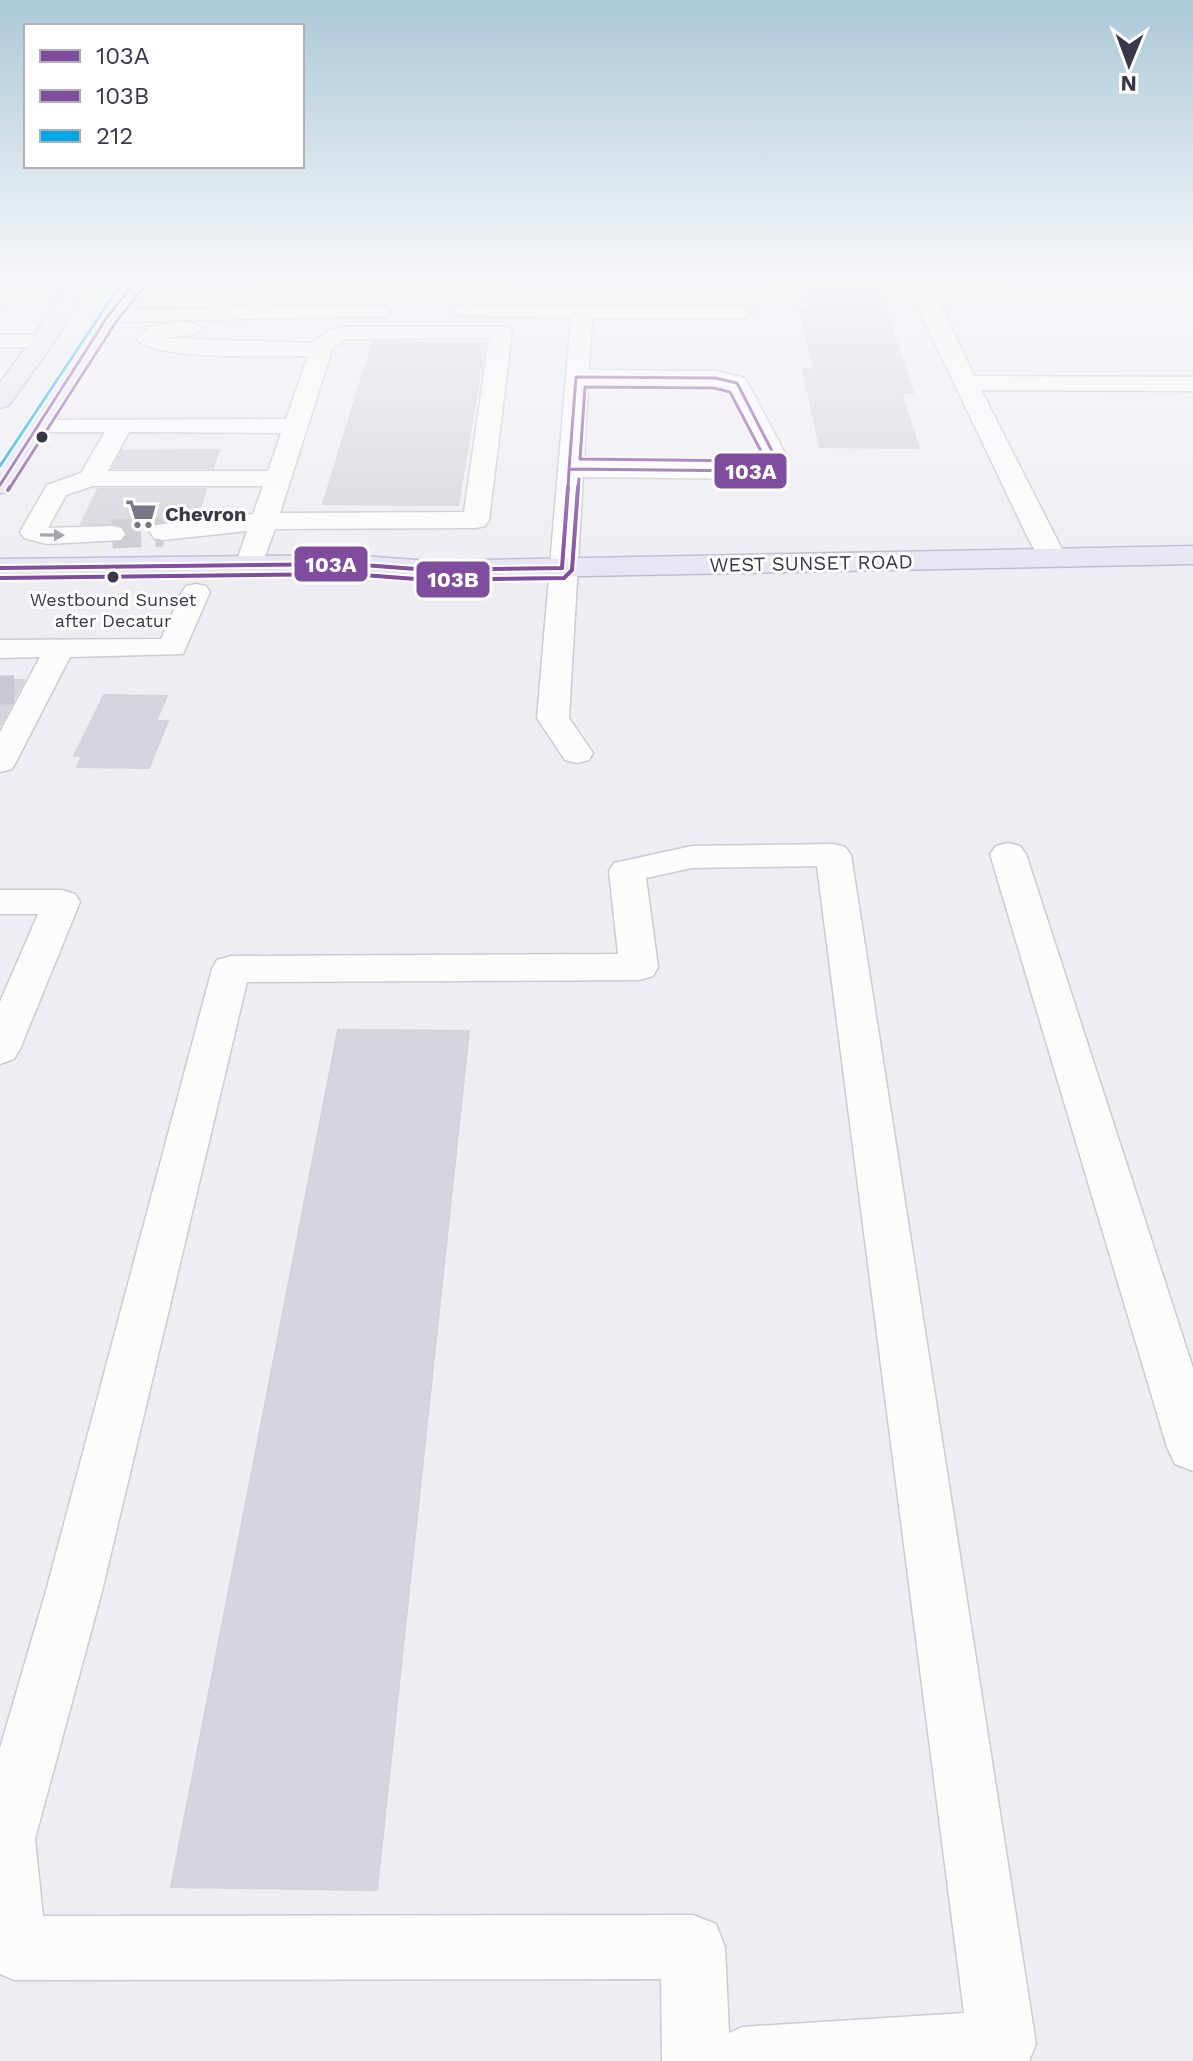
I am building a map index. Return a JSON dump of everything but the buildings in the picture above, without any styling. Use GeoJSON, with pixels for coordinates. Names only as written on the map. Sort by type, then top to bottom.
{"type":"FeatureCollection","features":[{"type":"Feature","properties":{"kind":"main road"},"geometry":{"type":"LineString","coordinates":[[0,400],[16,378]]}},
{"type":"Feature","properties":{"kind":"main road"},"geometry":{"type":"LineString","coordinates":[[0,485],[69,378]]}},
{"type":"Feature","properties":{"kind":"main road","name":"WEST SUNSET ROAD"},"geometry":{"type":"LineString","coordinates":[[0,568],[350,564],[429,570],[1193,555]]}},
{"type":"Feature","properties":{"kind":"main road","name":"WEST SUNSET ROAD"},"geometry":{"type":"LineString","coordinates":[[0,596],[344,589],[429,570]]}},
{"type":"Feature","properties":{"kind":"street"},"geometry":{"type":"LineString","coordinates":[[249,566],[275,479],[311,378]]}},
{"type":"Feature","properties":{"kind":"street"},"geometry":{"type":"LineString","coordinates":[[163,532],[263,521],[476,520],[495,378]]}},
{"type":"Feature","properties":{"kind":"street"},"geometry":{"type":"LineString","coordinates":[[576,378],[553,718],[577,753]]}},
{"type":"Feature","properties":{"kind":"street"},"geometry":{"type":"LineString","coordinates":[[587,378],[676,388],[714,378]]}},
{"type":"Feature","properties":{"kind":"street"},"geometry":{"type":"LineString","coordinates":[[569,469],[678,459],[722,482],[769,466],[774,455],[737,383],[716,378]]}},
{"type":"Feature","properties":{"kind":"street"},"geometry":{"type":"LineString","coordinates":[[963,378],[1033,525],[1052,557]]}},
{"type":"Feature","properties":{"kind":"street"},"geometry":{"type":"LineString","coordinates":[[966,383],[1193,384]]}},
{"type":"Feature","properties":{"kind":"street"},"geometry":{"type":"LineString","coordinates":[[39,425],[295,426]]}},
{"type":"Feature","properties":{"kind":"street"},"geometry":{"type":"LineString","coordinates":[[91,478],[121,425]]}},
{"type":"Feature","properties":{"kind":"street"},"geometry":{"type":"LineString","coordinates":[[112,534],[47,536],[33,532],[56,490],[91,478],[275,479]]}},
{"type":"Feature","properties":{"kind":"street"},"geometry":{"type":"LineString","coordinates":[[0,649],[172,648],[196,592]]}},
{"type":"Feature","properties":{"kind":"street"},"geometry":{"type":"LineString","coordinates":[[12,726],[60,648]]}},
{"type":"Feature","properties":{"kind":"street"},"geometry":{"type":"LineString","coordinates":[[1008,854],[1193,1447]]}},
{"type":"Feature","properties":{"kind":"street"},"geometry":{"type":"LineString","coordinates":[[696,2061],[693,1947],[14,1948],[4,1839],[74,1591],[231,969],[639,967],[627,871],[692,857],[833,855],[1002,2044],[742,2061]]}},
{"type":"Feature","properties":{"kind":"street"},"geometry":{"type":"LineString","coordinates":[[0,902],[62,902],[0,1049]]}},
{"type":"Feature","properties":{"kind":"tunnel"},"geometry":{"type":"LineString","coordinates":[[112,534],[163,532]]}},
{"type":"Feature","properties":{"kind":"tunnel"},"geometry":{"type":"LineString","coordinates":[[0,690],[14,690]]}},
{"type":"Feature","properties":{"kind":"transit line","name":"212"},"geometry":{"type":"LineString","coordinates":[[0,466],[57,378]]}},
{"type":"Feature","properties":{"kind":"transit line","name":"103A"},"geometry":{"type":"LineString","coordinates":[[0,485],[68,378]]}},
{"type":"Feature","properties":{"kind":"transit line","name":"103B"},"geometry":{"type":"LineString","coordinates":[[8,490],[80,378]]}},
{"type":"Feature","properties":{"kind":"transit line","name":"103A"},"geometry":{"type":"LineString","coordinates":[[576,378],[569,469],[754,471],[769,466],[774,455],[737,383],[716,378]]}},
{"type":"Feature","properties":{"kind":"transit line","name":"103B"},"geometry":{"type":"LineString","coordinates":[[585,387],[714,388],[730,392],[763,455],[752,461],[580,459],[585,387]]}},
{"type":"Feature","properties":{"kind":"transit line","name":"103A"},"geometry":{"type":"LineString","coordinates":[[0,568],[350,564],[429,570],[562,568],[569,469]]}},
{"type":"Feature","properties":{"kind":"transit line","name":"103B"},"geometry":{"type":"LineString","coordinates":[[0,578],[350,574],[429,580],[564,578],[572,570],[579,479]]}},
{"type":"Feature","properties":{"kind":"place","name":"Chevron"},"geometry":{"type":"Point","coordinates":[141,514]}},
{"type":"Feature","properties":{"kind":"place","name":"Westbound Sunset after Decatur"},"geometry":{"type":"Point","coordinates":[113,577]}}]}
